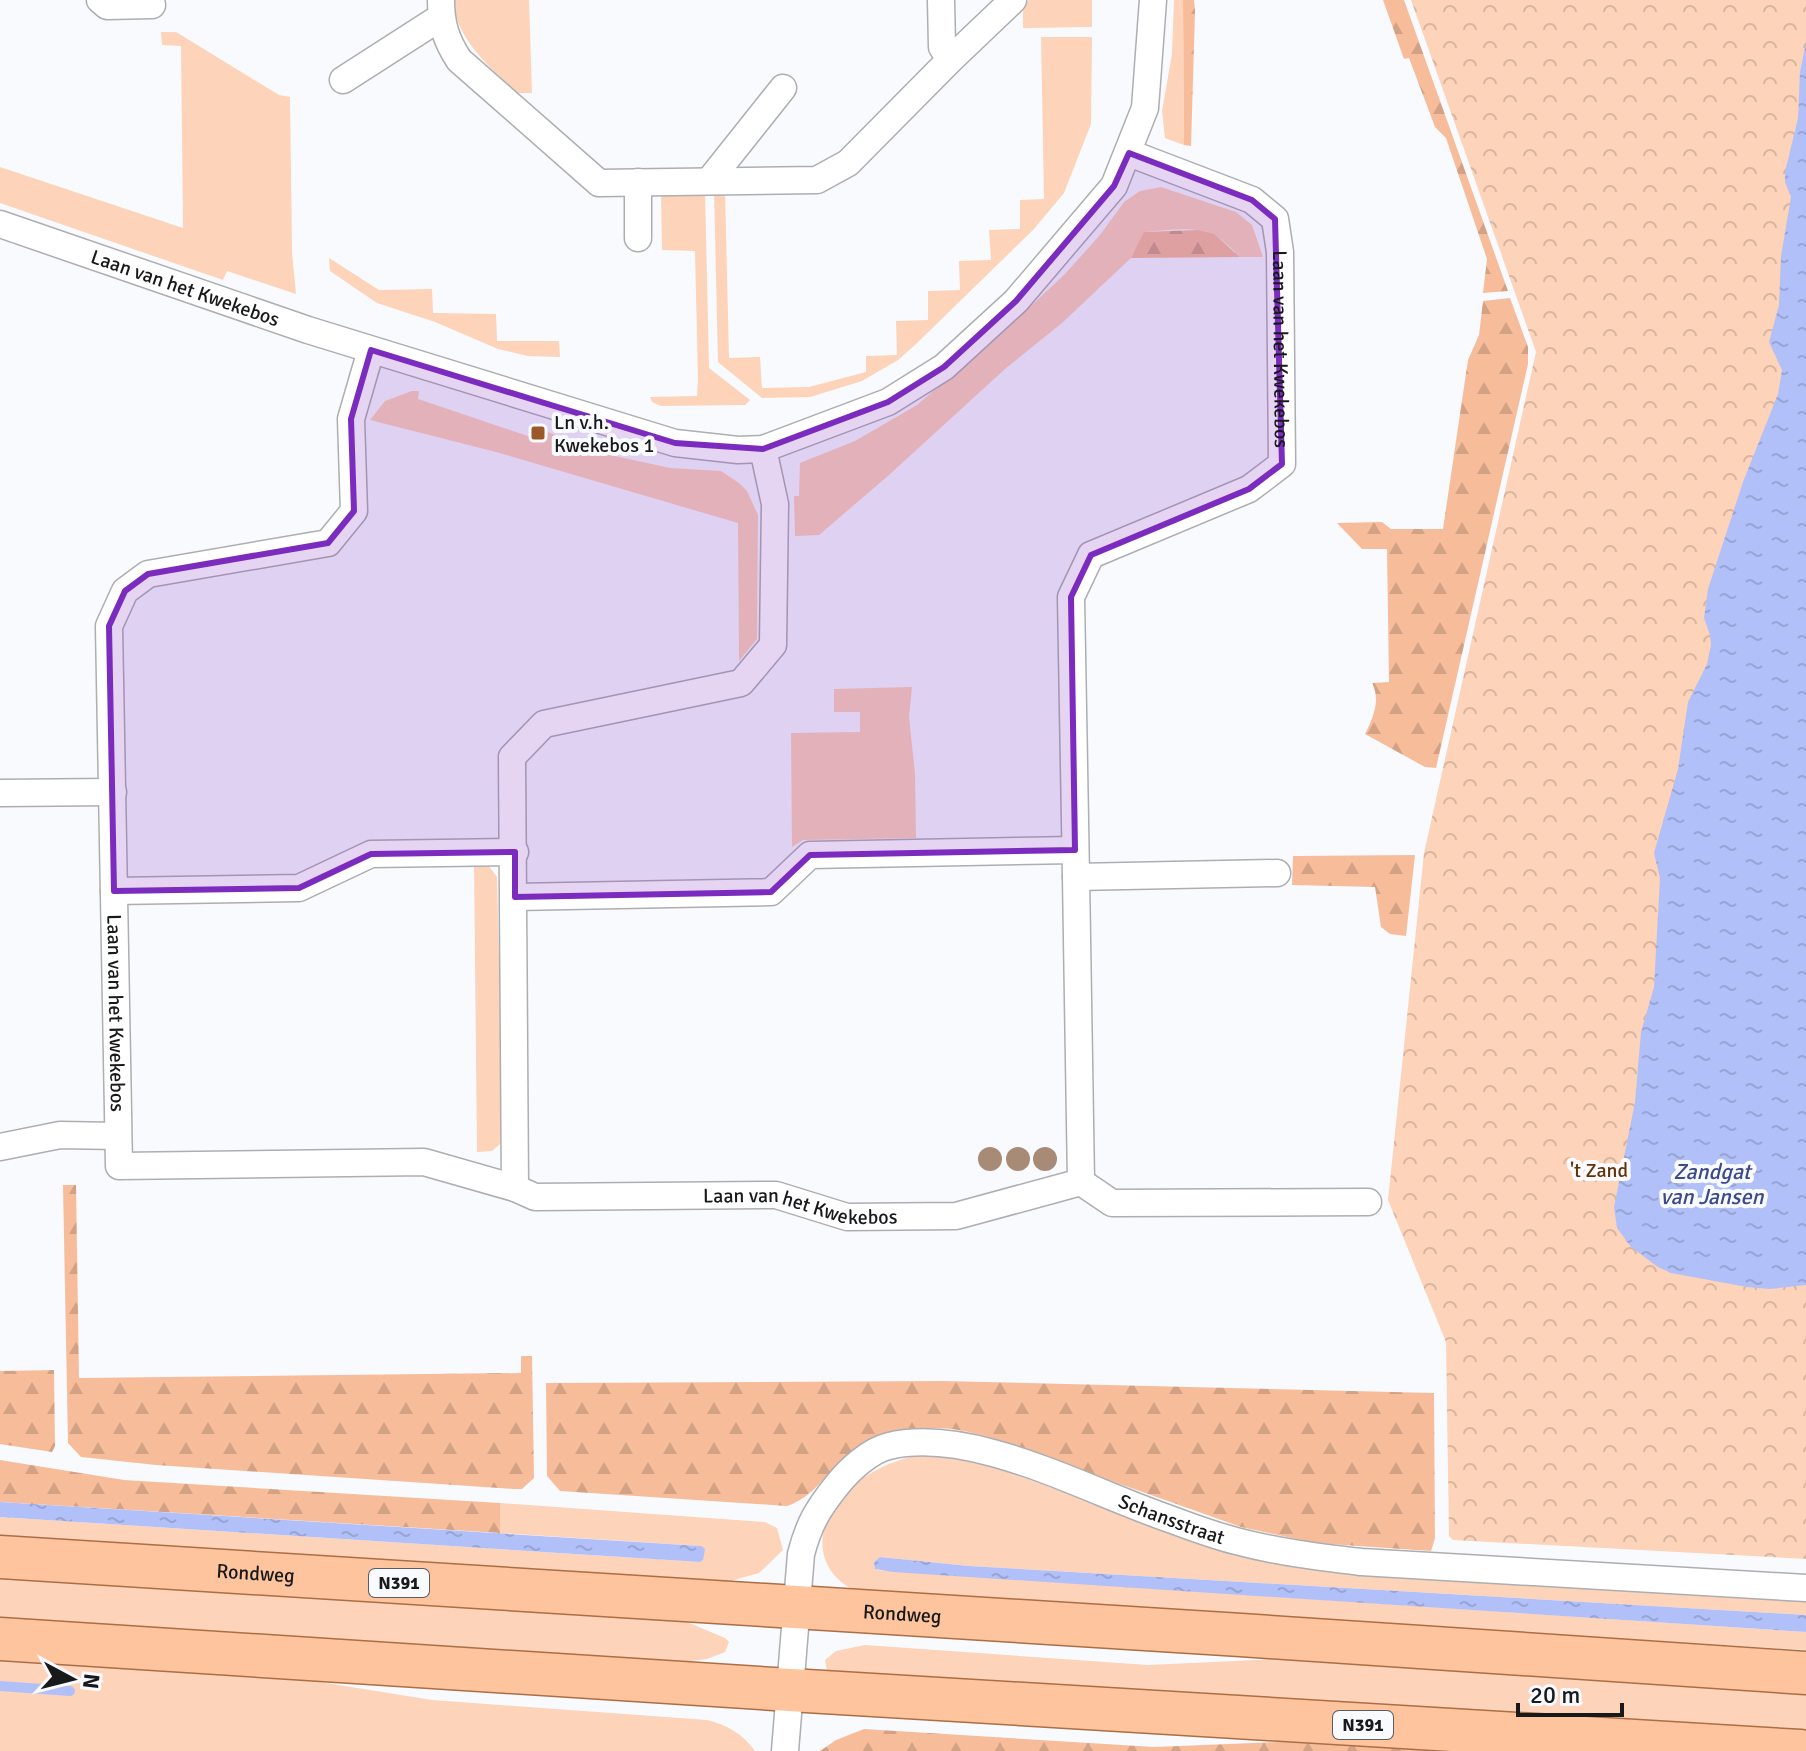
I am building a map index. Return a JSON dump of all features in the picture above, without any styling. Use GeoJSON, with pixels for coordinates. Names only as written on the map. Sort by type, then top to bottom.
{"type":"FeatureCollection","features":[{"type":"Feature","properties":{"kind":"main road","name":"Rondweg"},"geometry":{"type":"LineString","coordinates":[[0,1557],[1806,1673]]}},
{"type":"Feature","properties":{"kind":"main road","name":"N391"},"geometry":{"type":"LineString","coordinates":[[0,1639],[1800,1751]]}},
{"type":"Feature","properties":{"kind":"street"},"geometry":{"type":"LineString","coordinates":[[100,0],[107,6],[152,5]]}},
{"type":"Feature","properties":{"kind":"street"},"geometry":{"type":"LineString","coordinates":[[941,0],[942,47],[950,60]]}},
{"type":"Feature","properties":{"kind":"street"},"geometry":{"type":"LineString","coordinates":[[343,80],[441,9],[447,41],[459,60],[599,183],[817,180],[848,163],[1013,0]]}},
{"type":"Feature","properties":{"kind":"street","name":"Laan van het Kwekebos"},"geometry":{"type":"LineString","coordinates":[[0,224],[371,350],[675,443],[738,450],[763,449],[888,402],[944,367],[1016,301],[1114,186],[1145,108],[1153,0]]}},
{"type":"Feature","properties":{"kind":"street"},"geometry":{"type":"LineString","coordinates":[[709,181],[783,88]]}},
{"type":"Feature","properties":{"kind":"street","name":"Laan van het Kwekebos"},"geometry":{"type":"LineString","coordinates":[[371,350],[351,419],[354,511],[328,543],[148,574],[125,591],[109,626],[119,1166],[424,1162],[515,1188],[535,1197],[776,1195],[847,1217],[956,1216],[1081,1182],[1071,597],[1091,555],[1249,489],[1282,464],[1280,252],[1275,219],[1252,200],[1129,153]]}},
{"type":"Feature","properties":{"kind":"street"},"geometry":{"type":"LineString","coordinates":[[638,182],[638,238]]}},
{"type":"Feature","properties":{"kind":"street"},"geometry":{"type":"LineString","coordinates":[[515,1188],[512,757],[544,724],[741,683],[773,645],[775,504],[763,449]]}},
{"type":"Feature","properties":{"kind":"street"},"geometry":{"type":"LineString","coordinates":[[0,793],[113,792]]}},
{"type":"Feature","properties":{"kind":"street"},"geometry":{"type":"LineString","coordinates":[[515,897],[771,892],[810,855],[1075,850]]}},
{"type":"Feature","properties":{"kind":"street","name":"Laan van het Kwekebos"},"geometry":{"type":"LineString","coordinates":[[114,891],[299,888],[371,854],[515,852]]}},
{"type":"Feature","properties":{"kind":"street"},"geometry":{"type":"LineString","coordinates":[[1076,877],[1277,873]]}},
{"type":"Feature","properties":{"kind":"street","name":"Laan van het Kwekebos"},"geometry":{"type":"LineString","coordinates":[[0,1147],[60,1135],[117,1136]]}},
{"type":"Feature","properties":{"kind":"street"},"geometry":{"type":"LineString","coordinates":[[1081,1182],[1112,1203],[1368,1202]]}},
{"type":"Feature","properties":{"kind":"street","name":"Schansstraat"},"geometry":{"type":"LineString","coordinates":[[785,1751],[801,1554],[809,1523],[845,1475],[865,1458],[887,1446],[956,1443],[1046,1470],[1233,1540],[1291,1553],[1361,1562],[1806,1588]]}},
{"type":"Feature","properties":{"kind":"highlighted area"},"geometry":{"type":"Polygon","coordinates":[[[1129,153],[1252,200],[1275,219],[1282,464],[1249,489],[1091,555],[1071,597],[1075,850],[810,855],[771,892],[515,897],[515,852],[371,854],[299,888],[114,891],[109,626],[125,591],[148,574],[328,543],[354,511],[351,419],[371,350],[675,443],[763,449],[888,402],[944,367],[1016,301],[1114,186],[1129,153]]]}},
{"type":"Feature","properties":{"kind":"green space"},"geometry":{"type":"Polygon","coordinates":[[[452,0],[529,0],[532,93],[516,93],[485,62],[461,28],[452,0]]]}},
{"type":"Feature","properties":{"kind":"green space"},"geometry":{"type":"Polygon","coordinates":[[[1029,0],[1092,0],[1092,27],[1023,28],[1023,6],[1029,0]]]}},
{"type":"Feature","properties":{"kind":"green space"},"geometry":{"type":"Polygon","coordinates":[[[1174,0],[1183,0],[1184,145],[1165,138],[1162,111],[1172,54],[1174,0]]]}},
{"type":"Feature","properties":{"kind":"green space"},"geometry":{"type":"Polygon","coordinates":[[[1183,0],[1194,0],[1195,11],[1191,146],[1184,145],[1183,0]]]}},
{"type":"Feature","properties":{"kind":"green space"},"geometry":{"type":"Polygon","coordinates":[[[1383,0],[1404,0],[1508,291],[1483,293],[1487,259],[1446,138],[1435,127],[1409,58],[1404,59],[1383,0]]]}},
{"type":"Feature","properties":{"kind":"green space","name":"'t Zand"},"geometry":{"type":"Polygon","coordinates":[[[1411,0],[1806,0],[1806,1559],[1453,1540],[1449,1536],[1446,1342],[1388,1200],[1424,853],[1536,352],[1411,0]]]}},
{"type":"Feature","properties":{"kind":"green space"},"geometry":{"type":"Polygon","coordinates":[[[161,32],[176,32],[279,95],[290,97],[292,253],[296,294],[227,271],[223,280],[0,203],[0,167],[183,228],[181,46],[162,45],[161,32]]]}},
{"type":"Feature","properties":{"kind":"green space"},"geometry":{"type":"Polygon","coordinates":[[[1041,37],[1092,37],[1091,124],[1064,193],[1033,230],[898,360],[862,381],[810,397],[762,398],[718,362],[714,190],[725,190],[729,358],[760,357],[762,388],[809,387],[866,372],[866,356],[897,355],[896,321],[928,320],[928,291],[960,290],[959,261],[991,260],[989,230],[1020,229],[1020,200],[1044,199],[1041,37]]]}},
{"type":"Feature","properties":{"kind":"green space"},"geometry":{"type":"Polygon","coordinates":[[[1161,187],[1236,212],[1252,225],[1263,257],[1240,257],[1218,238],[1197,230],[1145,232],[1131,258],[889,475],[819,535],[795,536],[794,496],[799,496],[800,463],[855,441],[917,405],[1064,275],[1100,235],[1124,202],[1140,191],[1161,187]]]}},
{"type":"Feature","properties":{"kind":"green space"},"geometry":{"type":"Polygon","coordinates":[[[705,191],[709,368],[750,400],[745,405],[661,406],[652,402],[650,397],[697,396],[698,380],[695,251],[662,250],[661,192],[705,191]]]}},
{"type":"Feature","properties":{"kind":"green space"},"geometry":{"type":"Polygon","coordinates":[[[1198,230],[1214,234],[1240,257],[1131,258],[1144,232],[1198,230]]]}},
{"type":"Feature","properties":{"kind":"green space"},"geometry":{"type":"Polygon","coordinates":[[[329,258],[379,290],[432,289],[433,313],[496,314],[497,341],[559,341],[560,357],[528,356],[498,349],[435,322],[377,303],[330,271],[329,258]]]}},
{"type":"Feature","properties":{"kind":"green space"},"geometry":{"type":"Polygon","coordinates":[[[1510,298],[1528,347],[1528,364],[1436,768],[1425,767],[1365,734],[1376,702],[1372,683],[1389,682],[1387,549],[1362,549],[1337,523],[1382,522],[1391,529],[1443,529],[1468,360],[1479,335],[1483,301],[1510,298]]]}},
{"type":"Feature","properties":{"kind":"green space"},"geometry":{"type":"Polygon","coordinates":[[[419,391],[418,399],[537,439],[540,429],[601,453],[670,468],[721,471],[739,483],[747,491],[758,515],[757,639],[739,661],[738,523],[496,452],[370,420],[385,401],[419,391]]]}},
{"type":"Feature","properties":{"kind":"green space"},"geometry":{"type":"Polygon","coordinates":[[[912,687],[909,717],[915,773],[916,838],[803,840],[792,847],[791,733],[860,732],[860,712],[834,712],[834,689],[912,687]]]}},
{"type":"Feature","properties":{"kind":"green space"},"geometry":{"type":"Polygon","coordinates":[[[1415,855],[1406,936],[1390,934],[1381,927],[1375,887],[1292,885],[1293,856],[1415,855]]]}},
{"type":"Feature","properties":{"kind":"green space"},"geometry":{"type":"Polygon","coordinates":[[[474,861],[488,865],[497,877],[503,1126],[500,1144],[492,1151],[477,1152],[474,861]]]}},
{"type":"Feature","properties":{"kind":"green space"},"geometry":{"type":"Polygon","coordinates":[[[63,1185],[76,1185],[79,1378],[521,1373],[521,1356],[532,1356],[534,1478],[522,1489],[514,1489],[156,1465],[81,1457],[68,1443],[63,1185]]]}},
{"type":"Feature","properties":{"kind":"green space"},"geometry":{"type":"Polygon","coordinates":[[[54,1370],[55,1446],[52,1452],[0,1444],[0,1371],[54,1370]]]}},
{"type":"Feature","properties":{"kind":"green space"},"geometry":{"type":"Polygon","coordinates":[[[942,1381],[1434,1393],[1435,1538],[1431,1551],[1315,1543],[1241,1527],[988,1437],[943,1428],[902,1433],[859,1450],[839,1463],[809,1493],[787,1506],[560,1491],[547,1476],[546,1383],[942,1381]]]}},
{"type":"Feature","properties":{"kind":"green space"},"geometry":{"type":"Polygon","coordinates":[[[929,1453],[986,1464],[1096,1504],[1283,1564],[1344,1573],[1806,1601],[1806,1615],[969,1566],[880,1557],[874,1562],[877,1570],[1806,1632],[1806,1650],[857,1592],[839,1580],[828,1566],[823,1550],[823,1534],[828,1517],[850,1488],[866,1476],[897,1461],[929,1453]]]}},
{"type":"Feature","properties":{"kind":"green space"},"geometry":{"type":"Polygon","coordinates":[[[0,1460],[124,1480],[500,1503],[500,1533],[0,1502],[0,1460]]]}},
{"type":"Feature","properties":{"kind":"green space"},"geometry":{"type":"Polygon","coordinates":[[[500,1503],[765,1522],[777,1528],[783,1550],[759,1573],[727,1582],[0,1537],[0,1517],[703,1560],[701,1546],[500,1533],[500,1503]]]}},
{"type":"Feature","properties":{"kind":"green space"},"geometry":{"type":"Polygon","coordinates":[[[0,1575],[655,1617],[687,1622],[729,1642],[725,1652],[707,1659],[677,1663],[0,1620],[0,1575]]]}},
{"type":"Feature","properties":{"kind":"green space"},"geometry":{"type":"Polygon","coordinates":[[[865,1645],[1148,1665],[1298,1658],[1806,1695],[1806,1730],[1251,1699],[827,1671],[825,1660],[836,1651],[865,1645]]]}},
{"type":"Feature","properties":{"kind":"green space"},"geometry":{"type":"Polygon","coordinates":[[[0,1659],[295,1678],[432,1700],[707,1720],[734,1731],[755,1751],[0,1751],[0,1659]]]}},
{"type":"Feature","properties":{"kind":"green space"},"geometry":{"type":"Polygon","coordinates":[[[864,1729],[1154,1747],[1301,1741],[1470,1751],[820,1751],[836,1740],[864,1729]]]}},
{"type":"Feature","properties":{"kind":"water","name":"Zandgat van Jansen"},"geometry":{"type":"Polygon","coordinates":[[[1806,43],[1806,1285],[1770,1289],[1671,1273],[1658,1267],[1631,1247],[1617,1228],[1614,1207],[1635,1102],[1641,1032],[1654,987],[1660,878],[1654,853],[1678,769],[1688,702],[1707,664],[1711,645],[1704,618],[1708,589],[1743,482],[1778,394],[1782,370],[1769,342],[1779,305],[1781,256],[1791,197],[1785,172],[1798,118],[1800,72],[1806,43]]]}},
{"type":"Feature","properties":{"kind":"water"},"geometry":{"type":"Polygon","coordinates":[[[0,1502],[701,1546],[705,1549],[700,1562],[0,1517],[0,1502]]]}},
{"type":"Feature","properties":{"kind":"water"},"geometry":{"type":"Polygon","coordinates":[[[880,1557],[969,1566],[1806,1615],[1806,1632],[893,1572],[875,1569],[874,1562],[880,1557]]]}},
{"type":"Feature","properties":{"kind":"waterway"},"geometry":{"type":"LineString","coordinates":[[0,1686],[70,1691]]}},
{"type":"Feature","properties":{"kind":"place","name":"Ln v.h. Kwekebos 1"},"geometry":{"type":"Point","coordinates":[538,433]}}]}
